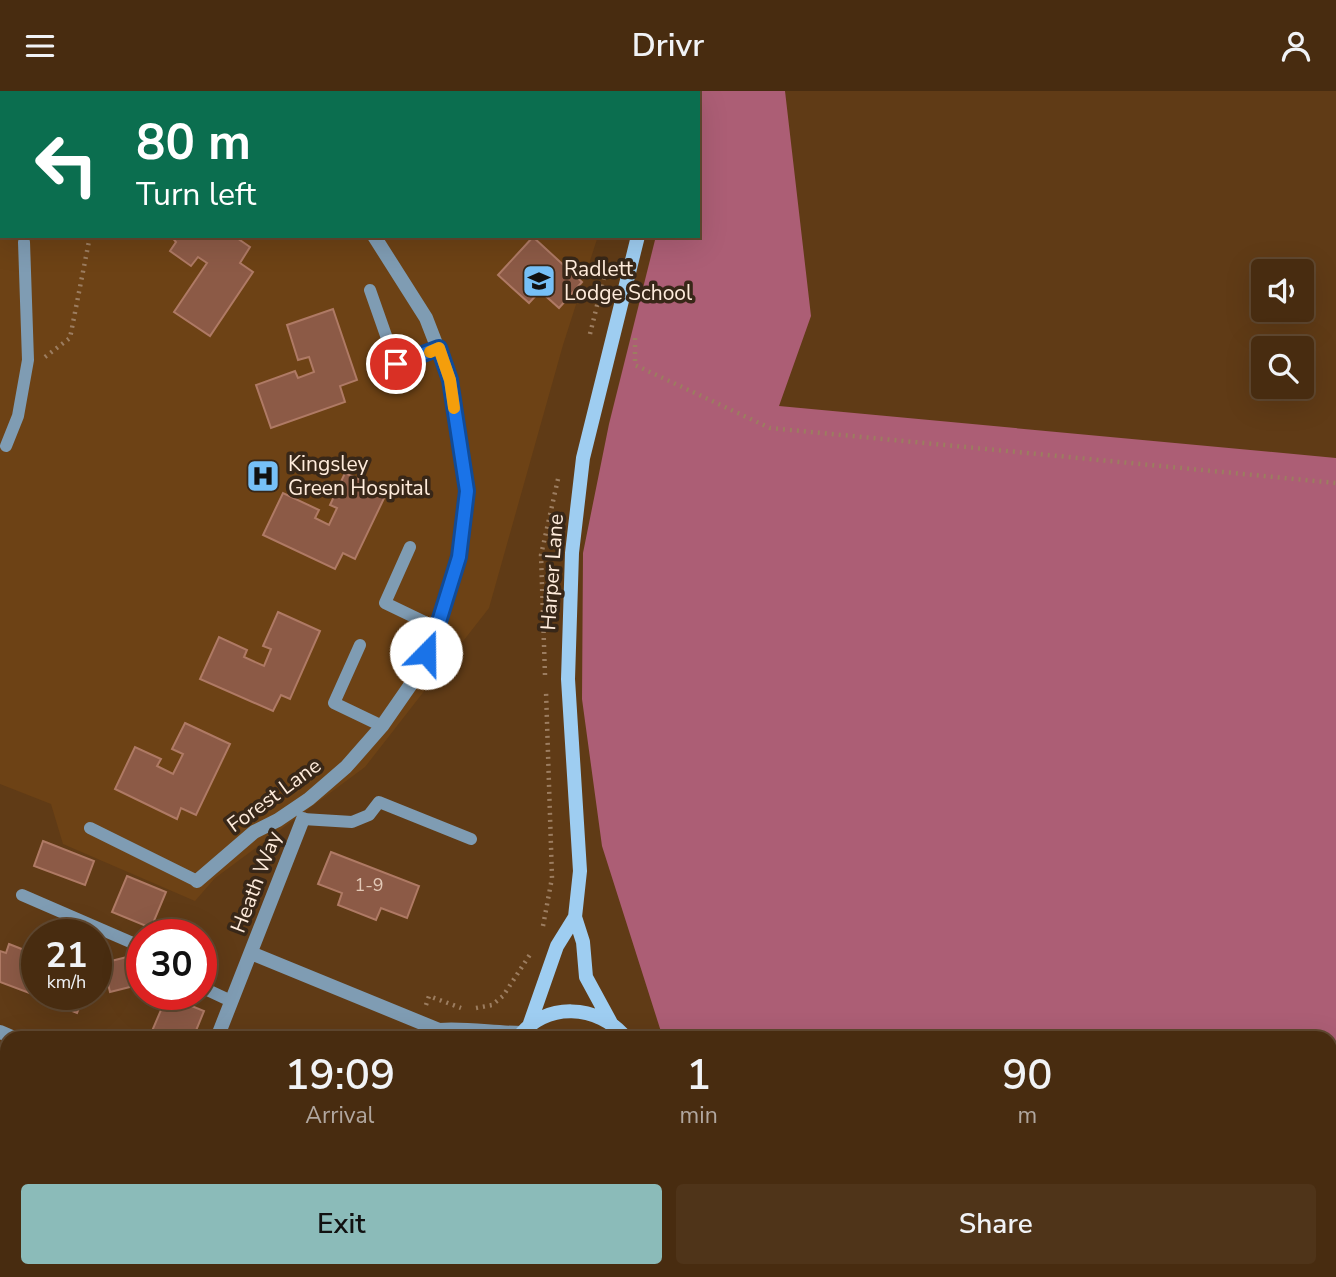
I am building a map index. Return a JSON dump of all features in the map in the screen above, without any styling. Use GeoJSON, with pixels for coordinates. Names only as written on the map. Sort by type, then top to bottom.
{"type":"FeatureCollection","features":[{"type":"Feature","properties":{"kind":"main road","name":"Harper Lane"},"geometry":{"type":"LineString","coordinates":[[612,1023],[586,977],[583,942],[575,917],[580,871],[568,679],[572,553],[583,458],[637,238]]}},
{"type":"Feature","properties":{"kind":"main road","name":"Harper Lane"},"geometry":{"type":"LineString","coordinates":[[523,1031],[557,946],[575,917]]}},
{"type":"Feature","properties":{"kind":"main road"},"geometry":{"type":"LineString","coordinates":[[524,1031],[548,1014],[570,1010],[592,1013],[612,1023],[619,1031]]}},
{"type":"Feature","properties":{"kind":"street","name":"Forest Lane"},"geometry":{"type":"LineString","coordinates":[[197,881],[254,832],[309,799],[346,767],[382,726],[415,677],[437,628],[459,557],[467,491],[450,380],[426,318],[375,238]]}},
{"type":"Feature","properties":{"kind":"street","name":"Heath Way"},"geometry":{"type":"LineString","coordinates":[[219,1031],[303,819]]}},
{"type":"Feature","properties":{"kind":"street"},"geometry":{"type":"LineString","coordinates":[[251,953],[435,1031]]}},
{"type":"Feature","properties":{"kind":"street"},"geometry":{"type":"LineString","coordinates":[[453,1031],[464,1028],[481,1031]]}},
{"type":"Feature","properties":{"kind":"lane"},"geometry":{"type":"LineString","coordinates":[[6,446],[18,416],[28,361],[24,242]]}},
{"type":"Feature","properties":{"kind":"lane"},"geometry":{"type":"LineString","coordinates":[[370,290],[396,364],[439,348]]}},
{"type":"Feature","properties":{"kind":"lane"},"geometry":{"type":"LineString","coordinates":[[410,547],[385,603],[437,628]]}},
{"type":"Feature","properties":{"kind":"lane"},"geometry":{"type":"LineString","coordinates":[[360,645],[334,703],[382,726]]}},
{"type":"Feature","properties":{"kind":"lane"},"geometry":{"type":"LineString","coordinates":[[303,819],[352,822],[369,815],[379,802],[471,839]]}},
{"type":"Feature","properties":{"kind":"lane"},"geometry":{"type":"LineString","coordinates":[[90,828],[197,881]]}},
{"type":"Feature","properties":{"kind":"lane"},"geometry":{"type":"LineString","coordinates":[[22,895],[126,940]]}},
{"type":"Feature","properties":{"kind":"lane"},"geometry":{"type":"LineString","coordinates":[[217,995],[230,1001]]}},
{"type":"Feature","properties":{"kind":"path"},"geometry":{"type":"LineString","coordinates":[[28,361],[49,356],[70,338],[90,238]]}},
{"type":"Feature","properties":{"kind":"path"},"geometry":{"type":"LineString","coordinates":[[614,328],[635,332],[635,365],[770,428],[1336,483]]}},
{"type":"Feature","properties":{"kind":"shaded area"},"geometry":{"type":"Polygon","coordinates":[[[700,91],[785,91],[811,316],[779,406],[1336,458],[1336,1031],[661,1031],[602,846],[582,699],[583,553],[609,424],[656,238],[700,238],[700,91]]]}},
{"type":"Feature","properties":{"kind":"shaded area","name":"Kingsley Green Hospital"},"geometry":{"type":"Polygon","coordinates":[[[0,238],[597,238],[563,345],[489,608],[365,767],[215,878],[195,901],[63,844],[51,804],[0,784],[0,238]]]}},
{"type":"Feature","properties":{"kind":"building"},"geometry":{"type":"Polygon","coordinates":[[[173,238],[237,238],[250,247],[240,263],[253,272],[210,336],[174,312],[207,263],[198,257],[191,266],[170,251],[176,242],[173,238]]]}},
{"type":"Feature","properties":{"kind":"building"},"geometry":{"type":"Polygon","coordinates":[[[534,238],[582,282],[559,308],[540,291],[529,303],[498,275],[534,238]]]}},
{"type":"Feature","properties":{"kind":"building"},"geometry":{"type":"Polygon","coordinates":[[[333,309],[357,380],[340,386],[345,402],[271,428],[256,385],[295,371],[298,378],[314,372],[309,357],[298,360],[287,325],[333,309]]]}},
{"type":"Feature","properties":{"kind":"building"},"geometry":{"type":"Polygon","coordinates":[[[345,473],[387,492],[355,559],[343,553],[335,569],[263,535],[283,493],[319,510],[315,518],[329,525],[337,508],[330,505],[345,473]]]}},
{"type":"Feature","properties":{"kind":"building"},"geometry":{"type":"Polygon","coordinates":[[[278,612],[320,631],[290,699],[281,695],[273,711],[200,679],[219,637],[247,650],[244,657],[264,666],[271,649],[263,646],[278,612]]]}},
{"type":"Feature","properties":{"kind":"building"},"geometry":{"type":"Polygon","coordinates":[[[185,723],[230,744],[196,815],[181,808],[177,819],[115,789],[135,747],[161,759],[157,766],[173,774],[183,754],[172,749],[185,723]]]}},
{"type":"Feature","properties":{"kind":"building"},"geometry":{"type":"Polygon","coordinates":[[[43,841],[94,861],[85,885],[34,866],[43,841]]]}},
{"type":"Feature","properties":{"kind":"building"},"geometry":{"type":"Polygon","coordinates":[[[331,852],[419,886],[407,918],[381,908],[376,920],[338,905],[342,893],[318,884],[331,852]]]}},
{"type":"Feature","properties":{"kind":"building"},"geometry":{"type":"Polygon","coordinates":[[[127,876],[166,892],[155,919],[129,919],[112,912],[127,876]]]}},
{"type":"Feature","properties":{"kind":"building"},"geometry":{"type":"Polygon","coordinates":[[[9,944],[21,949],[21,990],[0,982],[0,951],[6,953],[9,944]]]}},
{"type":"Feature","properties":{"kind":"building"},"geometry":{"type":"Polygon","coordinates":[[[126,957],[126,988],[112,992],[112,961],[126,957]]]}},
{"type":"Feature","properties":{"kind":"building"},"geometry":{"type":"Polygon","coordinates":[[[161,1010],[202,1010],[204,1011],[196,1031],[152,1031],[161,1010]]]}},
{"type":"Feature","properties":{"kind":"slow traffic"},"geometry":{"type":"LineString","coordinates":[[430,352],[439,348],[450,380],[454,408]]}},
{"type":"Feature","properties":{"kind":"place","name":"Radlett Lodge School"},"geometry":{"type":"Point","coordinates":[539,281]}},
{"type":"Feature","properties":{"kind":"place","name":"Kingsley Green Hospital"},"geometry":{"type":"Point","coordinates":[263,476]}},
{"type":"Feature","properties":{"kind":"route"},"geometry":{"type":"LineString","coordinates":[[396,364],[439,348],[450,380],[467,491],[459,557],[437,628],[426,653]]}}]}
